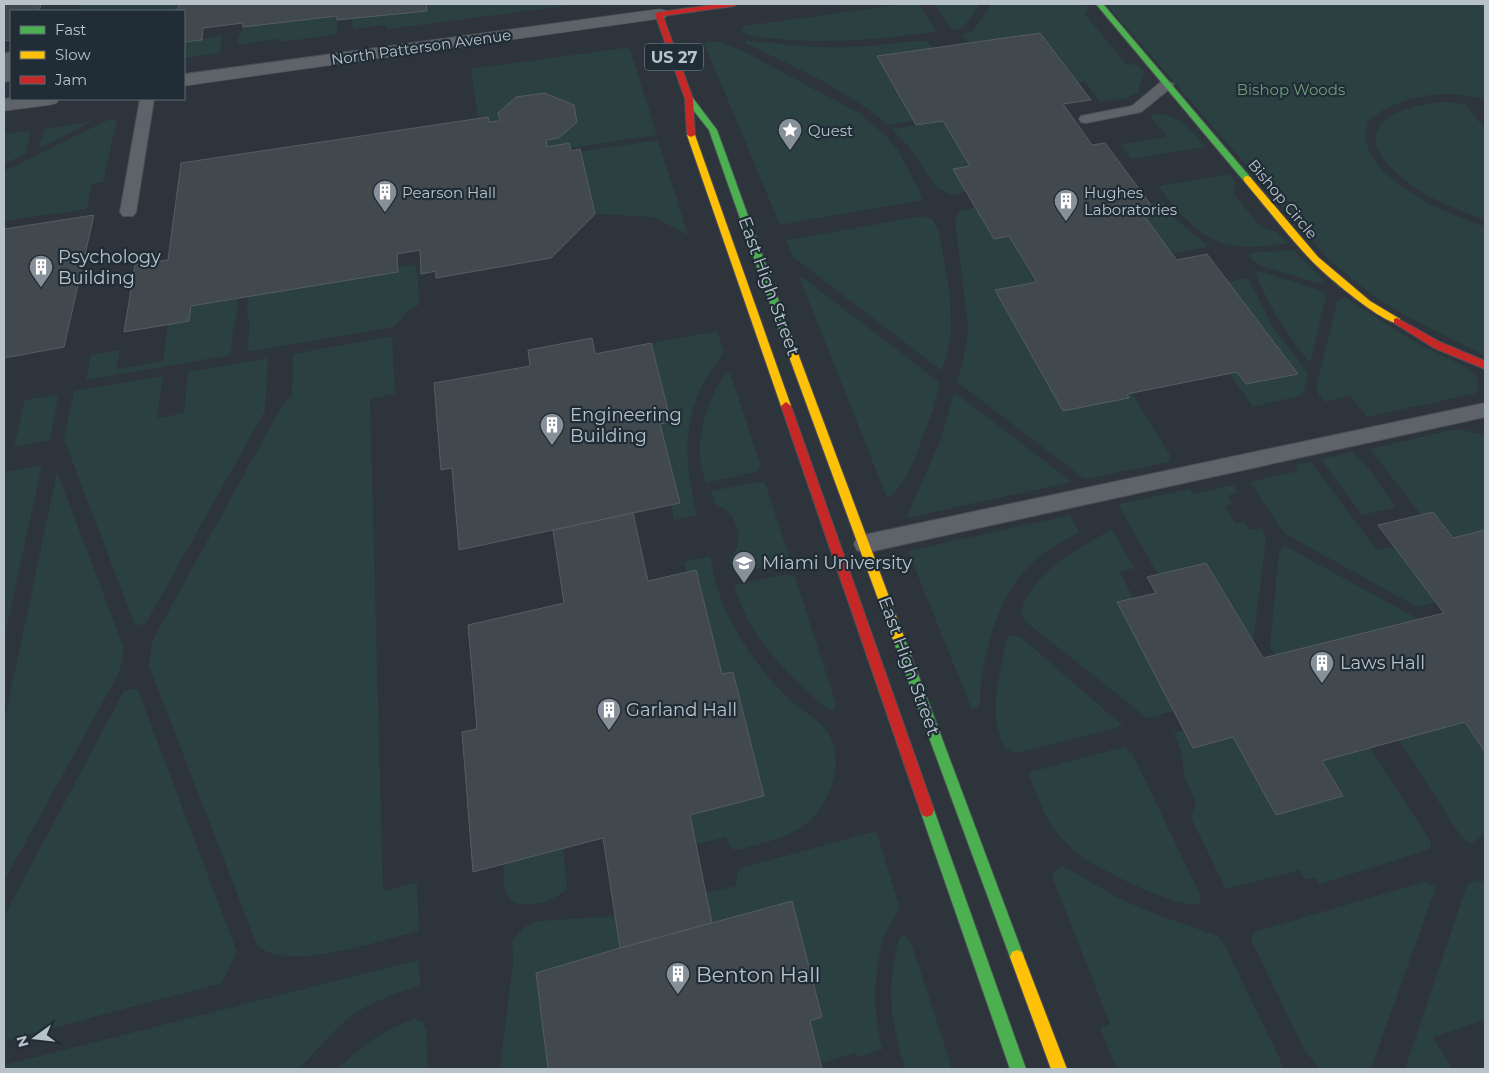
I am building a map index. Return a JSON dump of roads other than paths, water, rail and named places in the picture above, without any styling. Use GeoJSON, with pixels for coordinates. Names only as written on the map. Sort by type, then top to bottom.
{"type":"FeatureCollection","features":[{"type":"Feature","properties":{"kind":"main road"},"geometry":{"type":"LineString","coordinates":[[658,7],[734,4]]}},
{"type":"Feature","properties":{"kind":"main road","name":"Bishop Circle"},"geometry":{"type":"LineString","coordinates":[[1099,4],[1301,244],[1340,282],[1367,303],[1437,345],[1485,365]]}},
{"type":"Feature","properties":{"kind":"main road","name":"East High Street"},"geometry":{"type":"LineString","coordinates":[[658,7],[689,99],[690,133],[1018,1069]]}},
{"type":"Feature","properties":{"kind":"main road","name":"East High Street"},"geometry":{"type":"LineString","coordinates":[[689,99],[712,130],[764,276],[1059,1069]]}},
{"type":"Feature","properties":{"kind":"street","name":"North Patterson Avenue"},"geometry":{"type":"LineString","coordinates":[[185,80],[658,7]]}},
{"type":"Feature","properties":{"kind":"street"},"geometry":{"type":"LineString","coordinates":[[4,105],[42,100]]}},
{"type":"Feature","properties":{"kind":"lane"},"geometry":{"type":"LineString","coordinates":[[4,78],[10,59]]}},
{"type":"Feature","properties":{"kind":"lane"},"geometry":{"type":"LineString","coordinates":[[1086,119],[1136,108],[1167,84]]}},
{"type":"Feature","properties":{"kind":"lane"},"geometry":{"type":"LineString","coordinates":[[128,212],[147,100]]}},
{"type":"Feature","properties":{"kind":"lane"},"geometry":{"type":"LineString","coordinates":[[864,544],[1097,496],[1485,410]]}},
{"type":"Feature","properties":{"kind":"place","name":"Quest"},"geometry":{"type":"Point","coordinates":[790,151]}},
{"type":"Feature","properties":{"kind":"place","name":"Pearson Hall"},"geometry":{"type":"Point","coordinates":[385,213]}},
{"type":"Feature","properties":{"kind":"place","name":"Hughes Laboratories"},"geometry":{"type":"Point","coordinates":[1066,222]}},
{"type":"Feature","properties":{"kind":"place","name":"Psychology Building"},"geometry":{"type":"Point","coordinates":[41,288]}},
{"type":"Feature","properties":{"kind":"place","name":"Engineering Building"},"geometry":{"type":"Point","coordinates":[552,446]}},
{"type":"Feature","properties":{"kind":"place","name":"Miami University"},"geometry":{"type":"Point","coordinates":[744,584]}},
{"type":"Feature","properties":{"kind":"place","name":"Laws Hall"},"geometry":{"type":"Point","coordinates":[1322,684]}},
{"type":"Feature","properties":{"kind":"place","name":"Garland Hall"},"geometry":{"type":"Point","coordinates":[609,731]}},
{"type":"Feature","properties":{"kind":"place","name":"Benton Hall"},"geometry":{"type":"Point","coordinates":[678,995]}},
{"type":"Feature","properties":{"kind":"park label","name":"Bishop Woods"},"geometry":{"type":"Point","coordinates":[1291,89]}}]}
